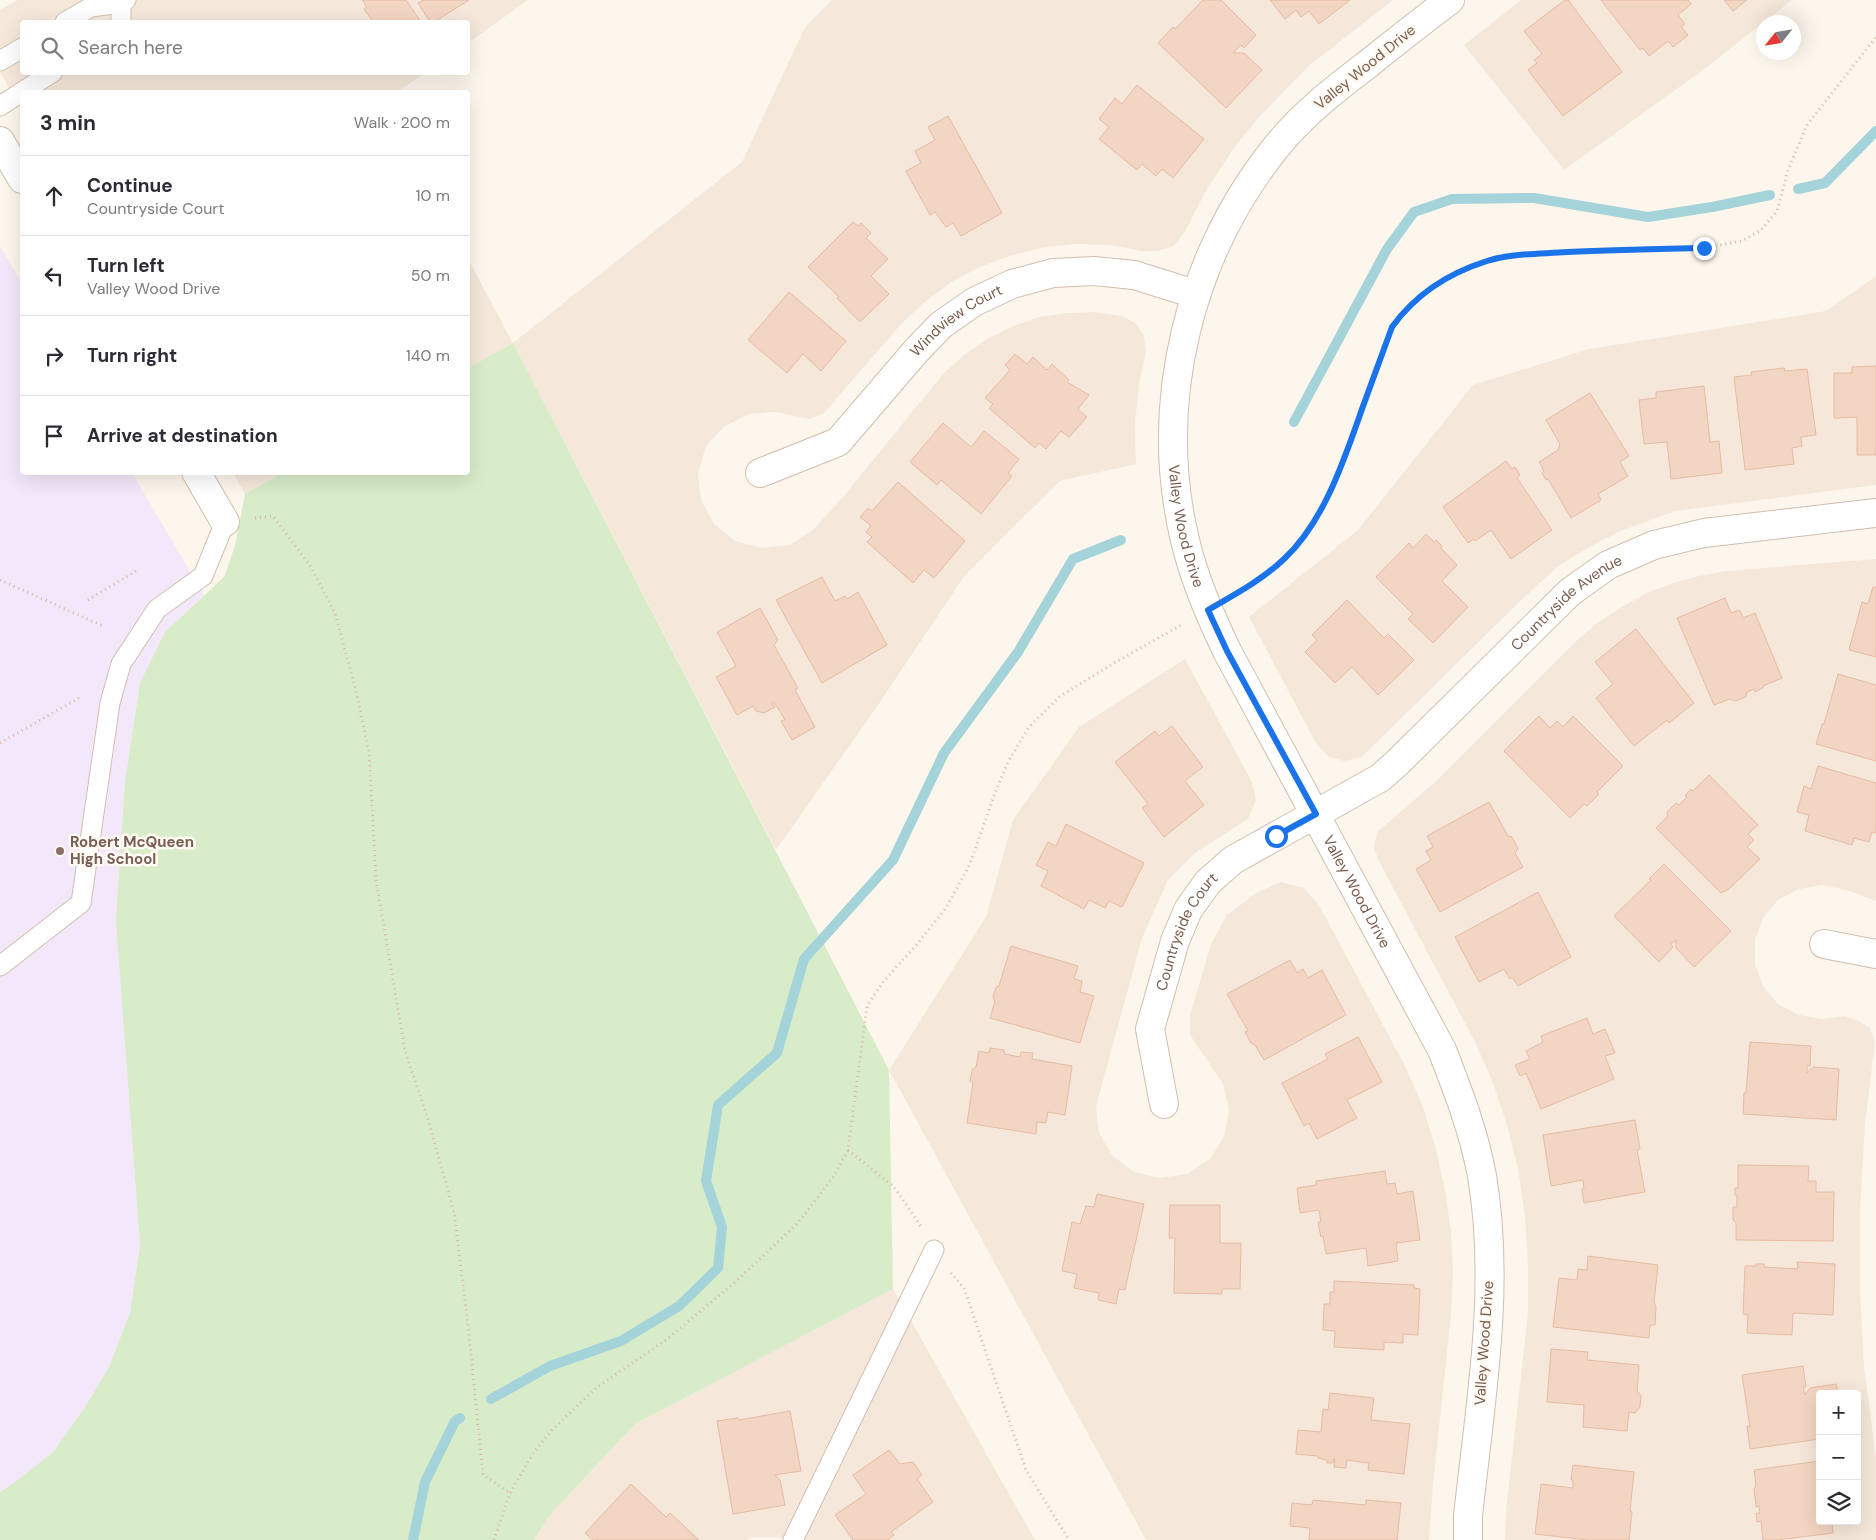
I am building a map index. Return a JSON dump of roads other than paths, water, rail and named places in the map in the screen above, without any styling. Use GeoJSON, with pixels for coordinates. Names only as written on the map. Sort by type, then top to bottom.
{"type":"FeatureCollection","features":[{"type":"Feature","properties":{"kind":"street","name":"Valley Wood Drive"},"geometry":{"type":"LineString","coordinates":[[1450,0],[1323,98],[1278,146],[1242,194],[1215,245],[1195,294],[1179,356],[1173,414],[1174,475],[1185,540],[1203,600],[1227,651],[1442,1050],[1465,1110],[1482,1175],[1490,1240],[1490,1308],[1468,1516],[1468,1540]]}},
{"type":"Feature","properties":{"kind":"street"},"geometry":{"type":"LineString","coordinates":[[0,142],[20,177]]}},
{"type":"Feature","properties":{"kind":"street","name":"Windview Court"},"geometry":{"type":"LineString","coordinates":[[760,473],[838,442],[916,350],[941,325],[974,302],[1012,284],[1053,273],[1094,271],[1134,275],[1195,294]]}},
{"type":"Feature","properties":{"kind":"street"},"geometry":{"type":"LineString","coordinates":[[198,475],[225,522]]}},
{"type":"Feature","properties":{"kind":"street","name":"Countryside Avenue"},"geometry":{"type":"LineString","coordinates":[[1316,814],[1380,778],[1570,592],[1608,565],[1654,545],[1704,533],[1876,513]]}},
{"type":"Feature","properties":{"kind":"street","name":"Countryside Court"},"geometry":{"type":"LineString","coordinates":[[1164,1104],[1150,1029],[1175,941],[1188,910],[1208,882],[1233,860],[1316,814]]}},
{"type":"Feature","properties":{"kind":"street"},"geometry":{"type":"LineString","coordinates":[[1824,944],[1876,954]]}},
{"type":"Feature","properties":{"kind":"lane"},"geometry":{"type":"LineString","coordinates":[[68,20],[91,7],[123,2],[121,20]]}},
{"type":"Feature","properties":{"kind":"lane"},"geometry":{"type":"LineString","coordinates":[[0,61],[20,49]]}},
{"type":"Feature","properties":{"kind":"lane"},"geometry":{"type":"LineString","coordinates":[[25,90],[48,75]]}},
{"type":"Feature","properties":{"kind":"lane"},"geometry":{"type":"LineString","coordinates":[[0,106],[20,93]]}},
{"type":"Feature","properties":{"kind":"lane"},"geometry":{"type":"LineString","coordinates":[[0,966],[81,903],[110,703],[121,664],[157,609],[204,576],[225,522]]}},
{"type":"Feature","properties":{"kind":"lane"},"geometry":{"type":"LineString","coordinates":[[793,1540],[934,1250]]}},
{"type":"Feature","properties":{"kind":"waterway"},"geometry":{"type":"LineString","coordinates":[[1798,189],[1825,183],[1876,131]]}},
{"type":"Feature","properties":{"kind":"waterway"},"geometry":{"type":"LineString","coordinates":[[1294,422],[1387,249],[1414,212],[1452,199],[1534,198],[1648,217],[1712,207],[1770,195]]}},
{"type":"Feature","properties":{"kind":"waterway"},"geometry":{"type":"LineString","coordinates":[[491,1399],[550,1366],[621,1341],[679,1306],[718,1268],[722,1227],[706,1181],[718,1105],[777,1053],[804,959],[893,860],[944,753],[1018,652],[1073,559],[1121,540]]}},
{"type":"Feature","properties":{"kind":"waterway"},"geometry":{"type":"LineString","coordinates":[[413,1540],[425,1482],[455,1421],[460,1418]]}},
{"type":"Feature","properties":{"kind":"place","name":"Robert McQueen High School"},"geometry":{"type":"Point","coordinates":[60,851]}}]}
